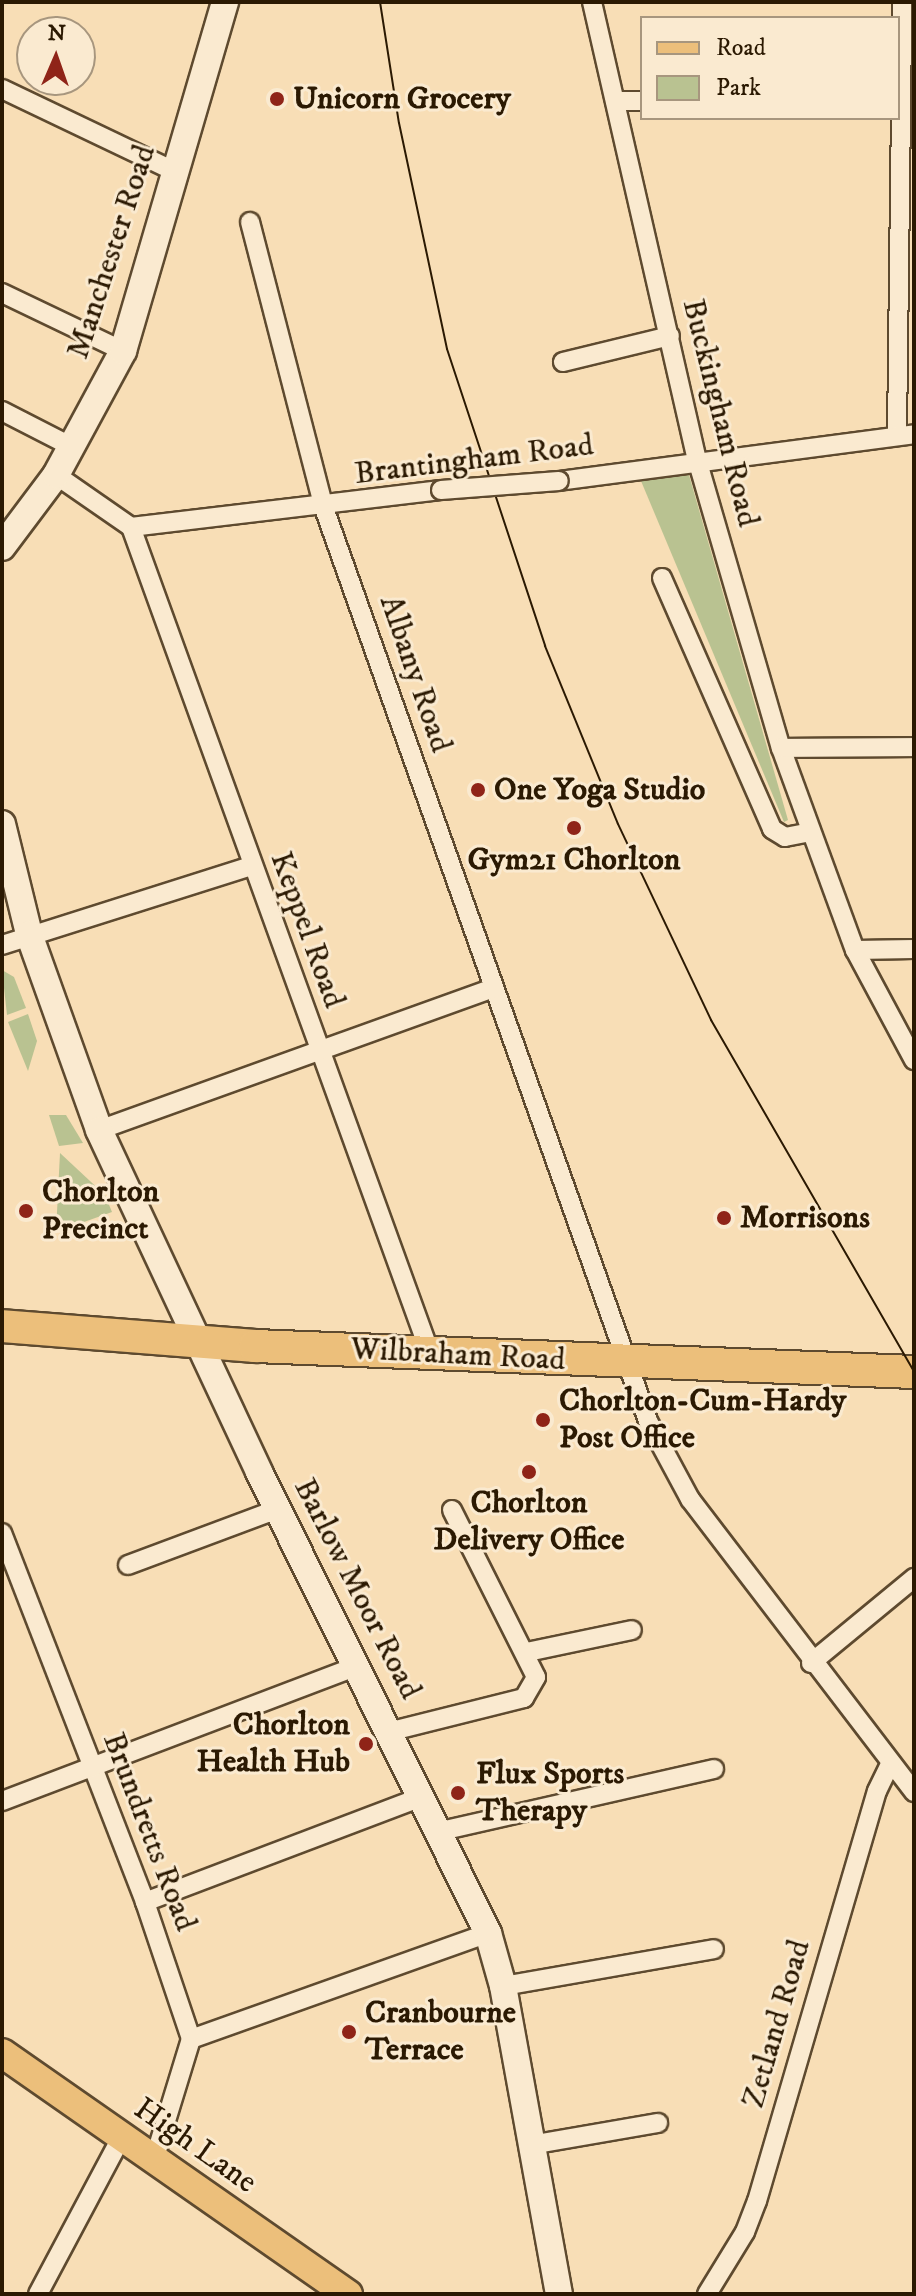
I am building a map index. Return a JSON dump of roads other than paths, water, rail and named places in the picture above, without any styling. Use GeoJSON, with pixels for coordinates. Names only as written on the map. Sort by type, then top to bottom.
{"type":"FeatureCollection","features":[{"type":"Feature","properties":{"kind":"highway","name":"Wilbraham Road"},"geometry":{"type":"LineString","coordinates":[[2,1326],[197,1343],[630,1363],[914,1372]]}},
{"type":"Feature","properties":{"kind":"main road","name":"Manchester Road"},"geometry":{"type":"LineString","coordinates":[[2,547],[56,475],[123,351],[225,2]]}},
{"type":"Feature","properties":{"kind":"main road"},"geometry":{"type":"LineString","coordinates":[[2,824],[29,934]]}},
{"type":"Feature","properties":{"kind":"main road","name":"Barlow Moor Road"},"geometry":{"type":"LineString","coordinates":[[29,934],[99,1130],[197,1343],[392,1731],[488,1933],[503,1986],[559,2294]]}},
{"type":"Feature","properties":{"kind":"main road","name":"High Lane"},"geometry":{"type":"LineString","coordinates":[[2,2053],[348,2294]]}},
{"type":"Feature","properties":{"kind":"street","name":"Buckingham Road"},"geometry":{"type":"LineString","coordinates":[[592,2],[698,463],[781,748],[855,950],[914,1060]]}},
{"type":"Feature","properties":{"kind":"street"},"geometry":{"type":"LineString","coordinates":[[902,2],[906,435]]}},
{"type":"Feature","properties":{"kind":"street"},"geometry":{"type":"LineString","coordinates":[[2,89],[174,171]]}},
{"type":"Feature","properties":{"kind":"street"},"geometry":{"type":"LineString","coordinates":[[615,101],[640,101]]}},
{"type":"Feature","properties":{"kind":"street","name":"Albany Road"},"geometry":{"type":"LineString","coordinates":[[250,222],[324,508],[666,1462],[811,1663],[914,1792]]}},
{"type":"Feature","properties":{"kind":"street"},"geometry":{"type":"LineString","coordinates":[[2,293],[123,351]]}},
{"type":"Feature","properties":{"kind":"street"},"geometry":{"type":"LineString","coordinates":[[563,362],[670,336]]}},
{"type":"Feature","properties":{"kind":"street"},"geometry":{"type":"LineString","coordinates":[[2,411],[72,447]]}},
{"type":"Feature","properties":{"kind":"street","name":"Brantingham Road"},"geometry":{"type":"LineString","coordinates":[[131,527],[324,508],[441,490],[559,481],[906,435]]}},
{"type":"Feature","properties":{"kind":"street"},"geometry":{"type":"LineString","coordinates":[[56,475],[131,527]]}},
{"type":"Feature","properties":{"kind":"street","name":"Keppel Road"},"geometry":{"type":"LineString","coordinates":[[131,527],[251,866],[430,1353]]}},
{"type":"Feature","properties":{"kind":"street"},"geometry":{"type":"LineString","coordinates":[[662,578],[772,829],[785,837],[810,832]]}},
{"type":"Feature","properties":{"kind":"street"},"geometry":{"type":"LineString","coordinates":[[781,748],[914,747]]}},
{"type":"Feature","properties":{"kind":"street"},"geometry":{"type":"LineString","coordinates":[[2,945],[251,866]]}},
{"type":"Feature","properties":{"kind":"street"},"geometry":{"type":"LineString","coordinates":[[855,950],[914,949]]}},
{"type":"Feature","properties":{"kind":"street"},"geometry":{"type":"LineString","coordinates":[[99,1130],[494,988]]}},
{"type":"Feature","properties":{"kind":"street"},"geometry":{"type":"LineString","coordinates":[[128,1565],[278,1509]]}},
{"type":"Feature","properties":{"kind":"street"},"geometry":{"type":"LineString","coordinates":[[392,1731],[524,1698],[536,1677],[527,1652],[452,1510]]}},
{"type":"Feature","properties":{"kind":"street","name":"Brundretts Road"},"geometry":{"type":"LineString","coordinates":[[2,1533],[145,1902],[191,2039]]}},
{"type":"Feature","properties":{"kind":"street"},"geometry":{"type":"LineString","coordinates":[[811,1663],[914,1578]]}},
{"type":"Feature","properties":{"kind":"street"},"geometry":{"type":"LineString","coordinates":[[527,1652],[632,1630]]}},
{"type":"Feature","properties":{"kind":"street"},"geometry":{"type":"LineString","coordinates":[[2,1801],[358,1666]]}},
{"type":"Feature","properties":{"kind":"street","name":"Zetland Road"},"geometry":{"type":"LineString","coordinates":[[707,2294],[745,2232],[757,2201],[877,1791],[890,1764]]}},
{"type":"Feature","properties":{"kind":"street"},"geometry":{"type":"LineString","coordinates":[[441,1831],[714,1769]]}},
{"type":"Feature","properties":{"kind":"street"},"geometry":{"type":"LineString","coordinates":[[145,1902],[424,1796]]}},
{"type":"Feature","properties":{"kind":"street"},"geometry":{"type":"LineString","coordinates":[[155,2157],[191,2039],[488,1933]]}},
{"type":"Feature","properties":{"kind":"street"},"geometry":{"type":"LineString","coordinates":[[503,1986],[714,1949]]}},
{"type":"Feature","properties":{"kind":"street"},"geometry":{"type":"LineString","coordinates":[[530,2145],[658,2123]]}},
{"type":"Feature","properties":{"kind":"street"},"geometry":{"type":"LineString","coordinates":[[38,2294],[122,2136]]}},
{"type":"Feature","properties":{"kind":"tram line"},"geometry":{"type":"LineString","coordinates":[[380,2],[399,123],[447,349],[545,646],[618,824],[711,1020],[914,1372]]}},
{"type":"Feature","properties":{"kind":"place","name":"Unicorn Grocery"},"geometry":{"type":"Point","coordinates":[277,99]}},
{"type":"Feature","properties":{"kind":"place","name":"One Yoga Studio"},"geometry":{"type":"Point","coordinates":[478,790]}},
{"type":"Feature","properties":{"kind":"place","name":"Gym21 Chorlton"},"geometry":{"type":"Point","coordinates":[574,828]}},
{"type":"Feature","properties":{"kind":"place","name":"Chorlton Precinct"},"geometry":{"type":"Point","coordinates":[26,1211]}},
{"type":"Feature","properties":{"kind":"place","name":"Morrisons"},"geometry":{"type":"Point","coordinates":[724,1218]}},
{"type":"Feature","properties":{"kind":"place","name":"Chorlton-Cum-Hardy Post Office"},"geometry":{"type":"Point","coordinates":[543,1420]}},
{"type":"Feature","properties":{"kind":"place","name":"Chorlton Delivery Office"},"geometry":{"type":"Point","coordinates":[529,1472]}},
{"type":"Feature","properties":{"kind":"place","name":"Chorlton Health Hub"},"geometry":{"type":"Point","coordinates":[366,1744]}},
{"type":"Feature","properties":{"kind":"place","name":"Flux Sports Therapy"},"geometry":{"type":"Point","coordinates":[458,1793]}},
{"type":"Feature","properties":{"kind":"place","name":"Cranbourne Terrace"},"geometry":{"type":"Point","coordinates":[349,2032]}}]}
